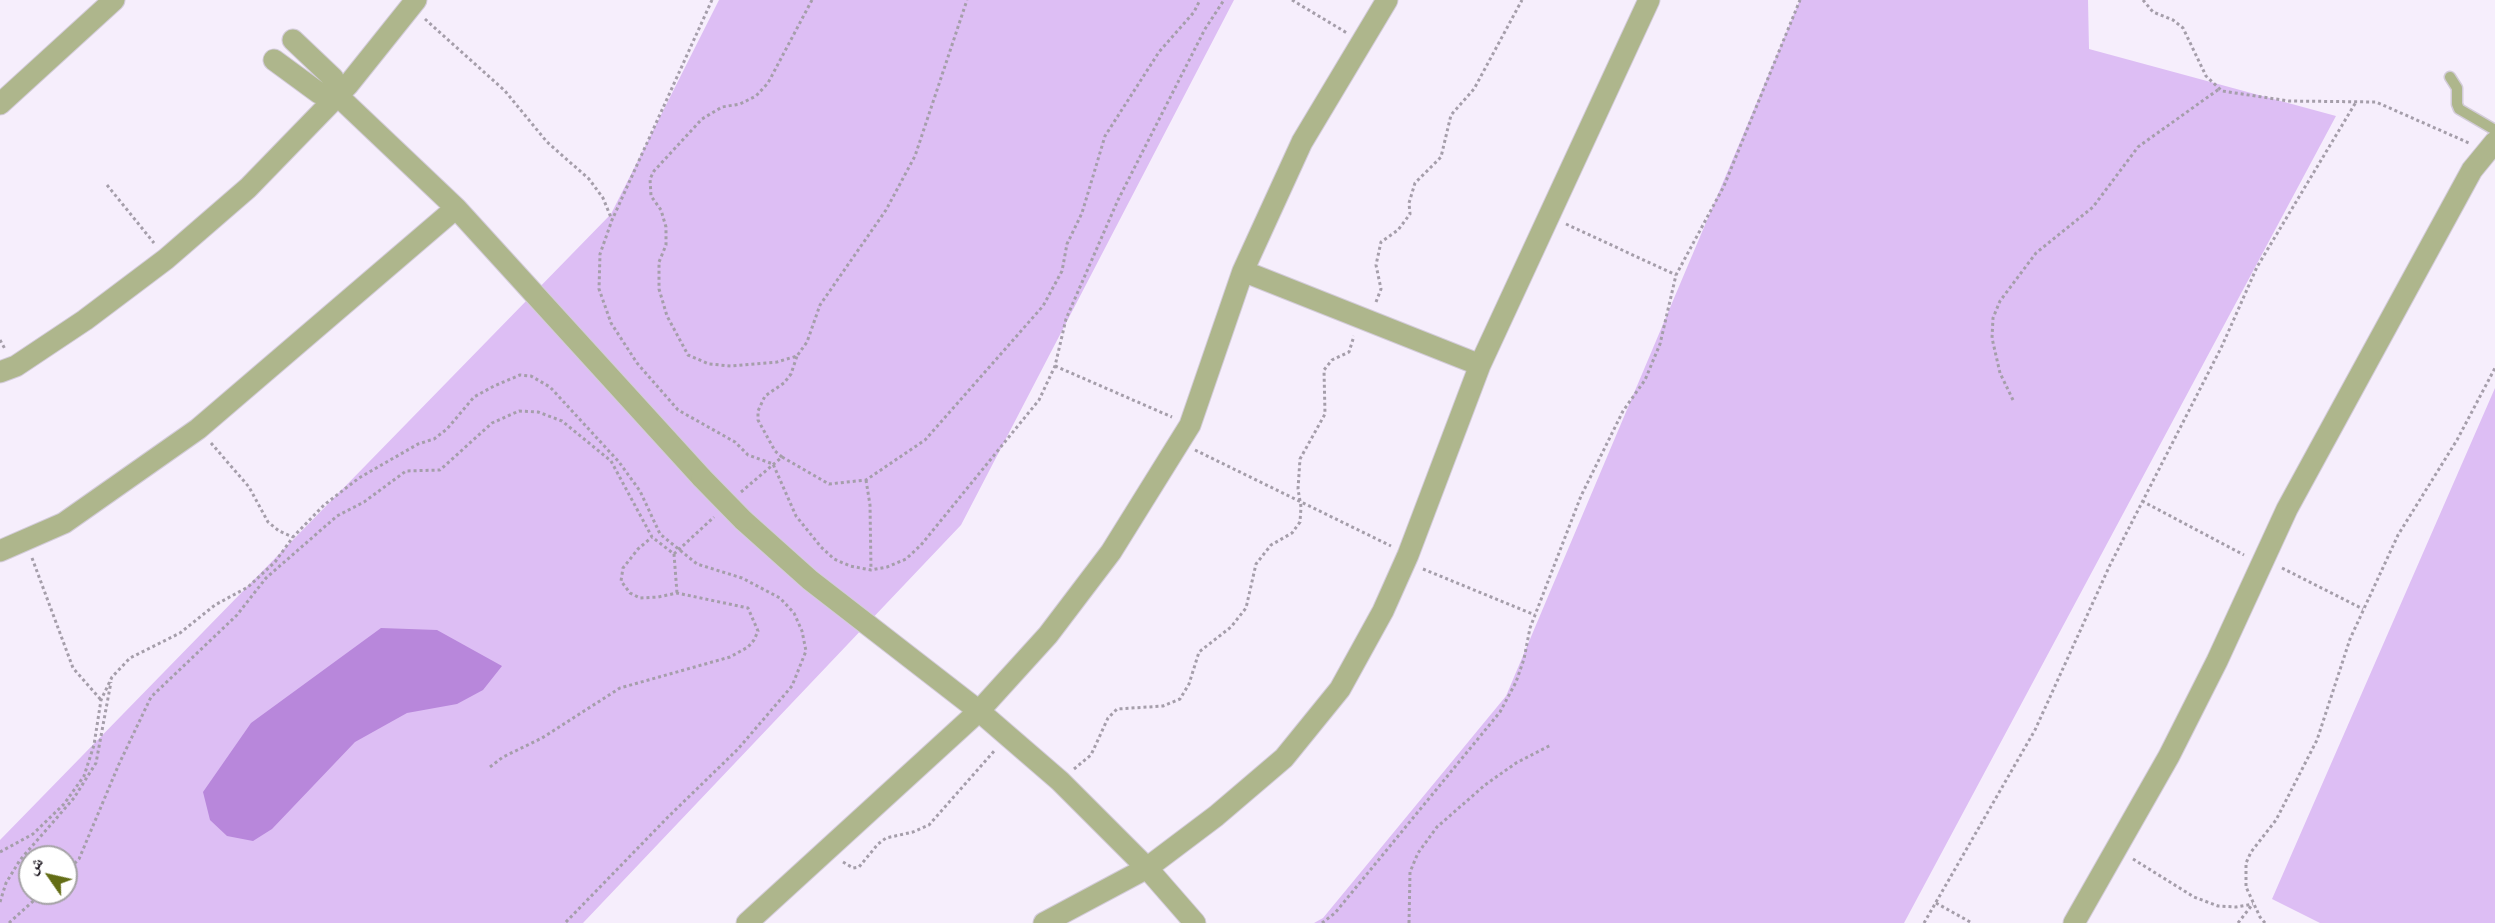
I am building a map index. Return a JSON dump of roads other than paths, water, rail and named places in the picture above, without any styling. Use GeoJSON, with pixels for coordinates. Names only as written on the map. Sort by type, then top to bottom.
{"type":"FeatureCollection","features":[{"type":"Feature","properties":{"kind":"street"},"geometry":{"type":"LineString","coordinates":[[0,104],[114,0]]}},
{"type":"Feature","properties":{"kind":"street"},"geometry":{"type":"LineString","coordinates":[[747,923],[979,711],[1048,635],[1097,570],[1185,434],[1243,271],[1302,142],[1387,0]]}},
{"type":"Feature","properties":{"kind":"street"},"geometry":{"type":"LineString","coordinates":[[1044,923],[1147,868],[1216,816],[1284,758],[1340,689],[1383,611],[1406,558],[1480,365],[1649,0]]}},
{"type":"Feature","properties":{"kind":"street"},"geometry":{"type":"LineString","coordinates":[[0,372],[15,366],[85,320],[166,259],[248,188],[338,96],[414,3]]}},
{"type":"Feature","properties":{"kind":"street"},"geometry":{"type":"LineString","coordinates":[[293,40],[333,78],[338,96],[456,208],[743,520],[810,580],[979,711],[1060,781],[1147,868],[1195,923]]}},
{"type":"Feature","properties":{"kind":"street"},"geometry":{"type":"LineString","coordinates":[[274,60],[319,93],[338,96]]}},
{"type":"Feature","properties":{"kind":"street"},"geometry":{"type":"LineString","coordinates":[[2074,923],[2118,850],[2217,661],[2287,509],[2461,190],[2491,147]]}},
{"type":"Feature","properties":{"kind":"street"},"geometry":{"type":"LineString","coordinates":[[0,551],[64,524],[198,429],[456,208]]}},
{"type":"Feature","properties":{"kind":"street"},"geometry":{"type":"LineString","coordinates":[[1243,271],[1480,365]]}},
{"type":"Feature","properties":{"kind":"lane"},"geometry":{"type":"LineString","coordinates":[[2450,77],[2457,88],[2459,109],[2495,130]]}}]}
